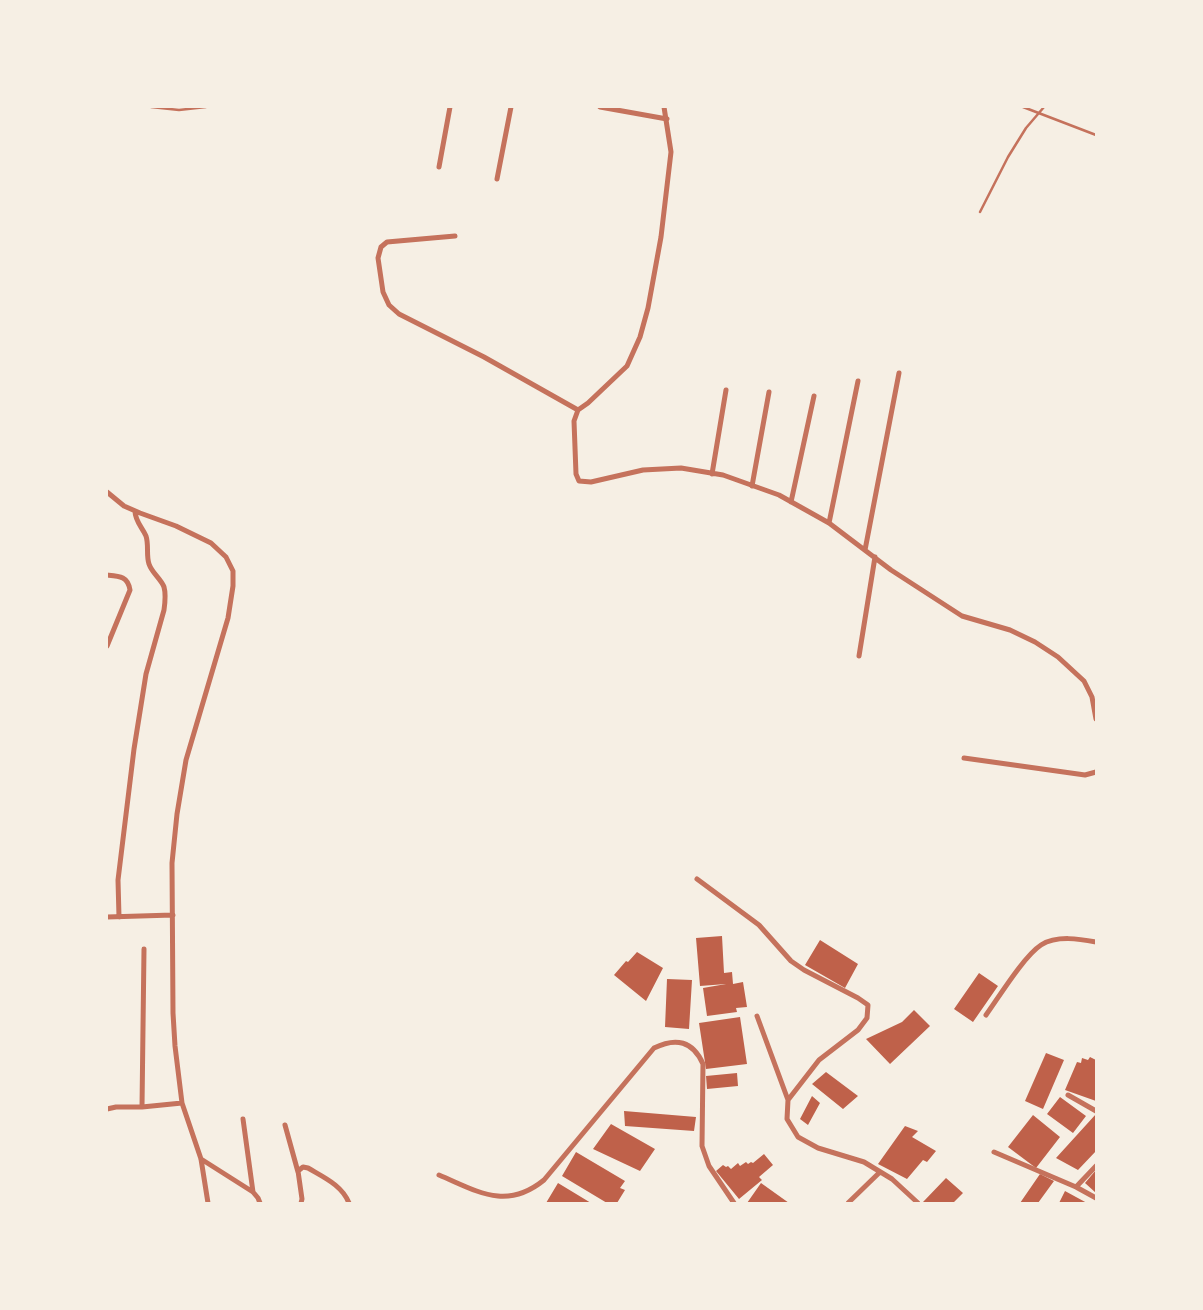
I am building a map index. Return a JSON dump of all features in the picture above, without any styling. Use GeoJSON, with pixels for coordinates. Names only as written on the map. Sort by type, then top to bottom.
{"type":"FeatureCollection","features":[{"type":"Feature","properties":{"kind":"street"},"geometry":{"type":"LineString","coordinates":[[439,167],[450,107]]}},
{"type":"Feature","properties":{"kind":"street"},"geometry":{"type":"LineString","coordinates":[[497,179],[511,107]]}},
{"type":"Feature","properties":{"kind":"street"},"geometry":{"type":"LineString","coordinates":[[600,107],[667,119]]}},
{"type":"Feature","properties":{"kind":"street"},"geometry":{"type":"LineString","coordinates":[[664,107],[671,152],[648,308],[640,337],[627,366],[578,410],[574,421],[576,474],[579,481],[591,482],[643,470],[681,468],[723,475],[779,495],[829,523],[891,569],[962,616],[1010,630],[1058,657],[1084,681],[1092,696],[1096,719]]}},
{"type":"Feature","properties":{"kind":"street"},"geometry":{"type":"LineString","coordinates":[[455,236],[387,242],[381,247],[377,258],[383,292],[389,305],[399,314],[484,357],[578,410]]}},
{"type":"Feature","properties":{"kind":"street"},"geometry":{"type":"LineString","coordinates":[[865,550],[899,373]]}},
{"type":"Feature","properties":{"kind":"street"},"geometry":{"type":"LineString","coordinates":[[829,523],[858,381]]}},
{"type":"Feature","properties":{"kind":"street"},"geometry":{"type":"LineString","coordinates":[[712,474],[726,390]]}},
{"type":"Feature","properties":{"kind":"street"},"geometry":{"type":"LineString","coordinates":[[752,486],[769,392]]}},
{"type":"Feature","properties":{"kind":"street"},"geometry":{"type":"LineString","coordinates":[[791,502],[814,396]]}},
{"type":"Feature","properties":{"kind":"street"},"geometry":{"type":"LineString","coordinates":[[107,492],[124,506],[211,543],[226,557],[233,571],[228,618],[201,703],[182,780],[172,863],[175,1046],[182,1103],[201,1159],[208,1203]]}},
{"type":"Feature","properties":{"kind":"street"},"geometry":{"type":"LineString","coordinates":[[119,917],[118,880],[134,748],[146,674],[165,599],[163,585],[150,567],[147,542],[136,520],[135,511]]}},
{"type":"Feature","properties":{"kind":"street"},"geometry":{"type":"LineString","coordinates":[[859,656],[875,557]]}},
{"type":"Feature","properties":{"kind":"street"},"geometry":{"type":"LineString","coordinates":[[107,575],[125,578],[130,590],[107,646]]}},
{"type":"Feature","properties":{"kind":"street"},"geometry":{"type":"LineString","coordinates":[[964,758],[1095,775]]}},
{"type":"Feature","properties":{"kind":"street"},"geometry":{"type":"LineString","coordinates":[[697,879],[759,925],[792,961],[804,970],[868,1005],[867,1018],[858,1030],[819,1060],[788,1100]]}},
{"type":"Feature","properties":{"kind":"street"},"geometry":{"type":"LineString","coordinates":[[107,917],[173,915]]}},
{"type":"Feature","properties":{"kind":"street"},"geometry":{"type":"LineString","coordinates":[[986,1015],[1025,961],[1042,944],[1079,939],[1096,942]]}},
{"type":"Feature","properties":{"kind":"street"},"geometry":{"type":"LineString","coordinates":[[142,1107],[144,949]]}},
{"type":"Feature","properties":{"kind":"street"},"geometry":{"type":"LineString","coordinates":[[757,1016],[788,1100],[786,1119],[798,1137],[818,1148],[864,1162],[892,1179],[918,1203]]}},
{"type":"Feature","properties":{"kind":"street"},"geometry":{"type":"LineString","coordinates":[[439,1175],[490,1196],[508,1196],[534,1188],[544,1180],[654,1048],[683,1043],[699,1054],[703,1065],[702,1146],[709,1166],[733,1203]]}},
{"type":"Feature","properties":{"kind":"street"},"geometry":{"type":"LineString","coordinates":[[1068,1095],[1096,1111]]}},
{"type":"Feature","properties":{"kind":"street"},"geometry":{"type":"LineString","coordinates":[[107,1109],[182,1103]]}},
{"type":"Feature","properties":{"kind":"street"},"geometry":{"type":"LineString","coordinates":[[243,1119],[253,1192]]}},
{"type":"Feature","properties":{"kind":"street"},"geometry":{"type":"LineString","coordinates":[[285,1125],[299,1175],[302,1202]]}},
{"type":"Feature","properties":{"kind":"street"},"geometry":{"type":"LineString","coordinates":[[994,1152],[1096,1198]]}},
{"type":"Feature","properties":{"kind":"street"},"geometry":{"type":"LineString","coordinates":[[201,1159],[253,1192],[260,1203]]}},
{"type":"Feature","properties":{"kind":"street"},"geometry":{"type":"LineString","coordinates":[[1076,1187],[1096,1166]]}},
{"type":"Feature","properties":{"kind":"street"},"geometry":{"type":"LineString","coordinates":[[299,1175],[301,1168],[308,1168],[336,1185],[343,1191],[349,1203]]}},
{"type":"Feature","properties":{"kind":"street"},"geometry":{"type":"LineString","coordinates":[[848,1203],[880,1172]]}},
{"type":"Feature","properties":{"kind":"lane"},"geometry":{"type":"LineString","coordinates":[[151,107],[179,110],[206,107]]}},
{"type":"Feature","properties":{"kind":"lane"},"geometry":{"type":"LineString","coordinates":[[1023,107],[1096,135]]}},
{"type":"Feature","properties":{"kind":"lane"},"geometry":{"type":"LineString","coordinates":[[980,212],[1008,157],[1026,128],[1044,107]]}},
{"type":"Feature","properties":{"kind":"building"},"geometry":{"type":"Polygon","coordinates":[[[722,936],[724,973],[732,972],[733,984],[743,982],[747,1007],[736,1008],[737,1012],[707,1016],[703,988],[726,984],[700,986],[696,938],[722,936]]]}},
{"type":"Feature","properties":{"kind":"building"},"geometry":{"type":"Polygon","coordinates":[[[820,940],[858,964],[845,988],[805,965],[820,940]]]}},
{"type":"Feature","properties":{"kind":"building"},"geometry":{"type":"Polygon","coordinates":[[[637,952],[663,968],[646,1001],[614,975],[637,952]]]}},
{"type":"Feature","properties":{"kind":"building"},"geometry":{"type":"Polygon","coordinates":[[[979,973],[998,986],[973,1022],[954,1009],[979,973]]]}},
{"type":"Feature","properties":{"kind":"building"},"geometry":{"type":"Polygon","coordinates":[[[667,979],[692,980],[689,1029],[665,1027],[667,979]]]}},
{"type":"Feature","properties":{"kind":"building"},"geometry":{"type":"Polygon","coordinates":[[[914,1010],[930,1026],[890,1064],[866,1039],[902,1022],[914,1010]]]}},
{"type":"Feature","properties":{"kind":"building"},"geometry":{"type":"Polygon","coordinates":[[[740,1017],[747,1064],[706,1069],[699,1023],[740,1017]]]}},
{"type":"Feature","properties":{"kind":"building"},"geometry":{"type":"Polygon","coordinates":[[[1046,1053],[1064,1060],[1043,1109],[1025,1101],[1046,1053]]]}},
{"type":"Feature","properties":{"kind":"building"},"geometry":{"type":"Polygon","coordinates":[[[1090,1057],[1096,1060],[1096,1101],[1065,1090],[1077,1062],[1081,1063],[1082,1058],[1088,1060],[1090,1057]]]}},
{"type":"Feature","properties":{"kind":"building"},"geometry":{"type":"Polygon","coordinates":[[[826,1072],[858,1096],[843,1109],[812,1084],[826,1072]]]}},
{"type":"Feature","properties":{"kind":"building"},"geometry":{"type":"Polygon","coordinates":[[[737,1073],[738,1086],[707,1089],[706,1076],[737,1073]]]}},
{"type":"Feature","properties":{"kind":"building"},"geometry":{"type":"Polygon","coordinates":[[[812,1096],[820,1103],[808,1125],[800,1119],[812,1096]]]}},
{"type":"Feature","properties":{"kind":"building"},"geometry":{"type":"Polygon","coordinates":[[[1060,1097],[1086,1116],[1073,1133],[1047,1114],[1060,1097]]]}},
{"type":"Feature","properties":{"kind":"building"},"geometry":{"type":"Polygon","coordinates":[[[624,1111],[696,1117],[694,1131],[625,1126],[624,1111]]]}},
{"type":"Feature","properties":{"kind":"building"},"geometry":{"type":"Polygon","coordinates":[[[1096,1114],[1096,1151],[1078,1170],[1056,1158],[1096,1114]]]}},
{"type":"Feature","properties":{"kind":"building"},"geometry":{"type":"Polygon","coordinates":[[[1033,1115],[1060,1137],[1036,1168],[1008,1147],[1033,1115]]]}},
{"type":"Feature","properties":{"kind":"building"},"geometry":{"type":"Polygon","coordinates":[[[611,1124],[655,1149],[640,1171],[593,1149],[611,1124]]]}},
{"type":"Feature","properties":{"kind":"building"},"geometry":{"type":"Polygon","coordinates":[[[905,1126],[918,1131],[912,1137],[936,1151],[927,1162],[923,1160],[907,1179],[878,1164],[905,1126]]]}},
{"type":"Feature","properties":{"kind":"building"},"geometry":{"type":"Polygon","coordinates":[[[576,1152],[625,1181],[620,1188],[625,1190],[617,1203],[607,1203],[562,1176],[576,1152]]]}},
{"type":"Feature","properties":{"kind":"building"},"geometry":{"type":"Polygon","coordinates":[[[764,1154],[773,1165],[759,1177],[762,1180],[739,1199],[716,1171],[723,1165],[731,1169],[738,1163],[740,1166],[746,1162],[753,1163],[764,1154]]]}},
{"type":"Feature","properties":{"kind":"building"},"geometry":{"type":"Polygon","coordinates":[[[1096,1170],[1096,1193],[1085,1183],[1096,1170]]]}},
{"type":"Feature","properties":{"kind":"building"},"geometry":{"type":"Polygon","coordinates":[[[1040,1174],[1054,1181],[1038,1203],[1020,1203],[1040,1174]]]}},
{"type":"Feature","properties":{"kind":"building"},"geometry":{"type":"Polygon","coordinates":[[[946,1178],[963,1193],[953,1203],[924,1203],[923,1202],[946,1178]]]}},
{"type":"Feature","properties":{"kind":"building"},"geometry":{"type":"Polygon","coordinates":[[[558,1183],[591,1203],[546,1203],[558,1183]]]}},
{"type":"Feature","properties":{"kind":"building"},"geometry":{"type":"Polygon","coordinates":[[[761,1183],[789,1203],[747,1203],[761,1183]]]}},
{"type":"Feature","properties":{"kind":"building"},"geometry":{"type":"Polygon","coordinates":[[[1065,1191],[1087,1203],[1059,1203],[1065,1191]]]}}]}
